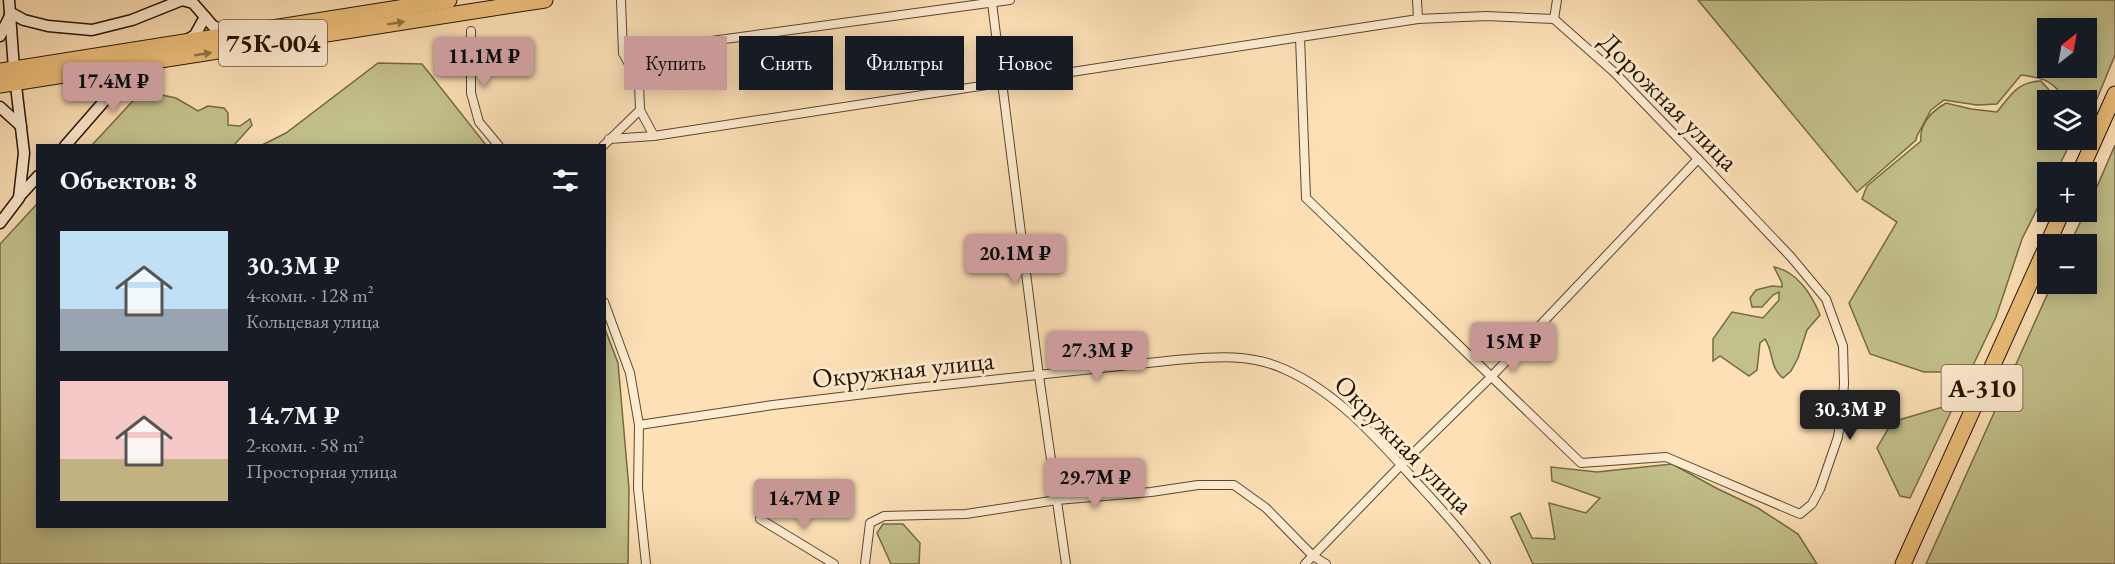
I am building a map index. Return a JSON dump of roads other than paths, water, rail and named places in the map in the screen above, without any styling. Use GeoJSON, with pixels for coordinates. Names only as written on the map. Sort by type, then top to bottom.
{"type":"FeatureCollection","features":[{"type":"Feature","properties":{"kind":"highway","name":"75К-004"},"geometry":{"type":"LineString","coordinates":[[7,77],[182,42],[449,0]]}},
{"type":"Feature","properties":{"kind":"highway","name":"75К-004"},"geometry":{"type":"LineString","coordinates":[[7,77],[143,63],[545,0]]}},
{"type":"Feature","properties":{"kind":"highway"},"geometry":{"type":"LineString","coordinates":[[2084,162],[2115,94]]}},
{"type":"Feature","properties":{"kind":"highway","name":"А-310"},"geometry":{"type":"LineString","coordinates":[[1903,564],[2057,222]]}},
{"type":"Feature","properties":{"kind":"street"},"geometry":{"type":"LineString","coordinates":[[9,0],[11,13],[7,77],[21,126],[24,153],[19,198]]}},
{"type":"Feature","properties":{"kind":"street"},"geometry":{"type":"LineString","coordinates":[[11,13],[24,20],[48,26],[92,30],[132,20],[182,0],[193,3],[213,26],[233,34]]}},
{"type":"Feature","properties":{"kind":"street"},"geometry":{"type":"LineString","coordinates":[[621,0],[623,53],[639,83],[640,110],[654,136]]}},
{"type":"Feature","properties":{"kind":"street"},"geometry":{"type":"LineString","coordinates":[[623,53],[1010,0]]}},
{"type":"Feature","properties":{"kind":"street"},"geometry":{"type":"LineString","coordinates":[[1417,0],[1418,19]]}},
{"type":"Feature","properties":{"kind":"street"},"geometry":{"type":"LineString","coordinates":[[1073,72],[1418,19],[1486,16],[1554,19],[1557,0]]}},
{"type":"Feature","properties":{"kind":"street"},"geometry":{"type":"LineString","coordinates":[[992,3],[996,36]]}},
{"type":"Feature","properties":{"kind":"street"},"geometry":{"type":"LineString","coordinates":[[0,36],[11,13]]}},
{"type":"Feature","properties":{"kind":"street"},"geometry":{"type":"LineString","coordinates":[[182,42],[195,35],[205,17]]}},
{"type":"Feature","properties":{"kind":"street","name":"Дорожная улица"},"geometry":{"type":"LineString","coordinates":[[1491,377],[1581,463],[1666,457],[1800,514],[1812,504],[1820,489],[1838,436],[1844,384],[1843,346],[1826,299],[1791,257],[1615,73],[1554,19]]}},
{"type":"Feature","properties":{"kind":"street"},"geometry":{"type":"LineString","coordinates":[[471,31],[471,93],[479,122],[497,144]]}},
{"type":"Feature","properties":{"kind":"street"},"geometry":{"type":"LineString","coordinates":[[1300,37],[1306,198],[1491,377]]}},
{"type":"Feature","properties":{"kind":"street"},"geometry":{"type":"LineString","coordinates":[[67,144],[106,99],[143,63]]}},
{"type":"Feature","properties":{"kind":"street"},"geometry":{"type":"LineString","coordinates":[[609,139],[654,136],[976,87]]}},
{"type":"Feature","properties":{"kind":"street"},"geometry":{"type":"LineString","coordinates":[[1003,90],[1039,376],[1066,564]]}},
{"type":"Feature","properties":{"kind":"street"},"geometry":{"type":"LineString","coordinates":[[0,107],[21,126]]}},
{"type":"Feature","properties":{"kind":"street"},"geometry":{"type":"LineString","coordinates":[[605,144],[640,110]]}},
{"type":"Feature","properties":{"kind":"street"},"geometry":{"type":"LineString","coordinates":[[1305,564],[1491,377],[1698,159]]}},
{"type":"Feature","properties":{"kind":"street"},"geometry":{"type":"LineString","coordinates":[[3,219],[36,178]]}},
{"type":"Feature","properties":{"kind":"street"},"geometry":{"type":"LineString","coordinates":[[606,307],[630,373],[639,425],[638,488],[646,564]]}},
{"type":"Feature","properties":{"kind":"street","name":"Окружная улица"},"geometry":{"type":"LineString","coordinates":[[639,425],[896,390],[1176,360],[1242,357],[1282,368],[1319,387],[1401,465],[1468,539],[1486,564]]}},
{"type":"Feature","properties":{"kind":"street"},"geometry":{"type":"LineString","coordinates":[[865,564],[870,523],[884,516],[966,514],[1057,500],[1151,492],[1198,485],[1234,485],[1266,508],[1313,556],[1326,564]]}},
{"type":"Feature","properties":{"kind":"street"},"geometry":{"type":"LineString","coordinates":[[760,519],[834,564]]}}]}
